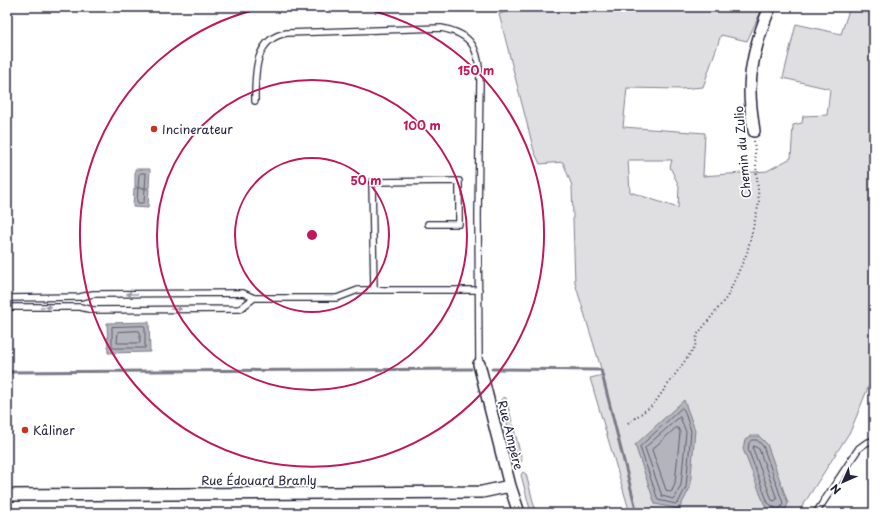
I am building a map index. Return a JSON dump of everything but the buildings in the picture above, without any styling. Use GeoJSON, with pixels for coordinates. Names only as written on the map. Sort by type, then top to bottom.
{"type":"FeatureCollection","features":[{"type":"Feature","properties":{"kind":"street","name":"Chemin du Zulio"},"geometry":{"type":"LineString","coordinates":[[754,131],[750,91],[752,71],[763,24],[770,7]]}},
{"type":"Feature","properties":{"kind":"street","name":"Rue Ampère"},"geometry":{"type":"LineString","coordinates":[[479,364],[510,486],[519,513]]}},
{"type":"Feature","properties":{"kind":"street","name":"Rue Édouard Branly"},"geometry":{"type":"LineString","coordinates":[[7,494],[482,492],[510,486]]}},
{"type":"Feature","properties":{"kind":"lane"},"geometry":{"type":"LineString","coordinates":[[255,100],[255,75],[257,62],[265,45],[278,34],[441,28],[451,30],[467,39],[473,46],[477,54],[479,65],[479,364]]}},
{"type":"Feature","properties":{"kind":"lane"},"geometry":{"type":"LineString","coordinates":[[374,290],[372,182],[459,181],[459,224],[428,224]]}},
{"type":"Feature","properties":{"kind":"lane"},"geometry":{"type":"LineString","coordinates":[[7,298],[80,298],[93,294],[243,293],[254,298],[337,298],[358,290],[479,290]]}},
{"type":"Feature","properties":{"kind":"lane"},"geometry":{"type":"LineString","coordinates":[[7,307],[80,307],[93,310],[240,309],[254,298]]}},
{"type":"Feature","properties":{"kind":"lane"},"geometry":{"type":"LineString","coordinates":[[816,513],[859,448],[866,442],[874,440]]}},
{"type":"Feature","properties":{"kind":"path","name":"Chemin du Zulio"},"geometry":{"type":"LineString","coordinates":[[628,423],[653,405],[695,347],[697,335],[726,297],[747,253],[759,203],[754,131]]}},
{"type":"Feature","properties":{"kind":"shaded area"},"geometry":{"type":"Polygon","coordinates":[[[526,7],[763,7],[747,41],[721,35],[703,87],[681,89],[627,88],[623,127],[705,133],[703,176],[767,171],[791,158],[793,125],[802,123],[803,116],[827,115],[830,89],[783,78],[796,24],[841,34],[850,7],[874,7],[874,352],[869,385],[851,430],[798,513],[630,513],[590,378],[603,375],[575,283],[572,186],[563,162],[540,164],[534,151],[499,14],[526,7]],[[628,160],[630,192],[678,208],[679,186],[670,167],[672,160],[628,160]]]}},
{"type":"Feature","properties":{"kind":"shaded area"},"geometry":{"type":"Polygon","coordinates":[[[503,397],[506,398],[522,460],[520,463],[517,461],[501,400],[503,397]]]}},
{"type":"Feature","properties":{"kind":"shaded area"},"geometry":{"type":"Polygon","coordinates":[[[523,472],[526,474],[536,513],[531,513],[521,475],[523,472]]]}},
{"type":"Feature","properties":{"kind":"water"},"geometry":{"type":"Polygon","coordinates":[[[135,169],[150,169],[149,188],[135,187],[135,169]]]}},
{"type":"Feature","properties":{"kind":"water"},"geometry":{"type":"Polygon","coordinates":[[[134,188],[149,189],[148,208],[133,207],[134,188]]]}},
{"type":"Feature","properties":{"kind":"water"},"geometry":{"type":"Polygon","coordinates":[[[149,322],[150,352],[108,353],[107,323],[149,322]]]}},
{"type":"Feature","properties":{"kind":"water"},"geometry":{"type":"Polygon","coordinates":[[[684,400],[695,430],[690,488],[679,509],[655,504],[635,445],[684,400]]]}},
{"type":"Feature","properties":{"kind":"water"},"geometry":{"type":"Polygon","coordinates":[[[751,436],[759,436],[767,444],[788,503],[786,509],[781,512],[774,512],[765,506],[743,449],[745,440],[751,436]]]}},
{"type":"Feature","properties":{"kind":"waterway"},"geometry":{"type":"LineString","coordinates":[[7,372],[471,369]]}},
{"type":"Feature","properties":{"kind":"waterway"},"geometry":{"type":"LineString","coordinates":[[492,369],[601,370],[636,509],[642,513]]}},
{"type":"Feature","properties":{"kind":"place","name":"Incinerateur"},"geometry":{"type":"Point","coordinates":[154,129]}},
{"type":"Feature","properties":{"kind":"place","name":"Kâliner"},"geometry":{"type":"Point","coordinates":[25,430]}}]}
